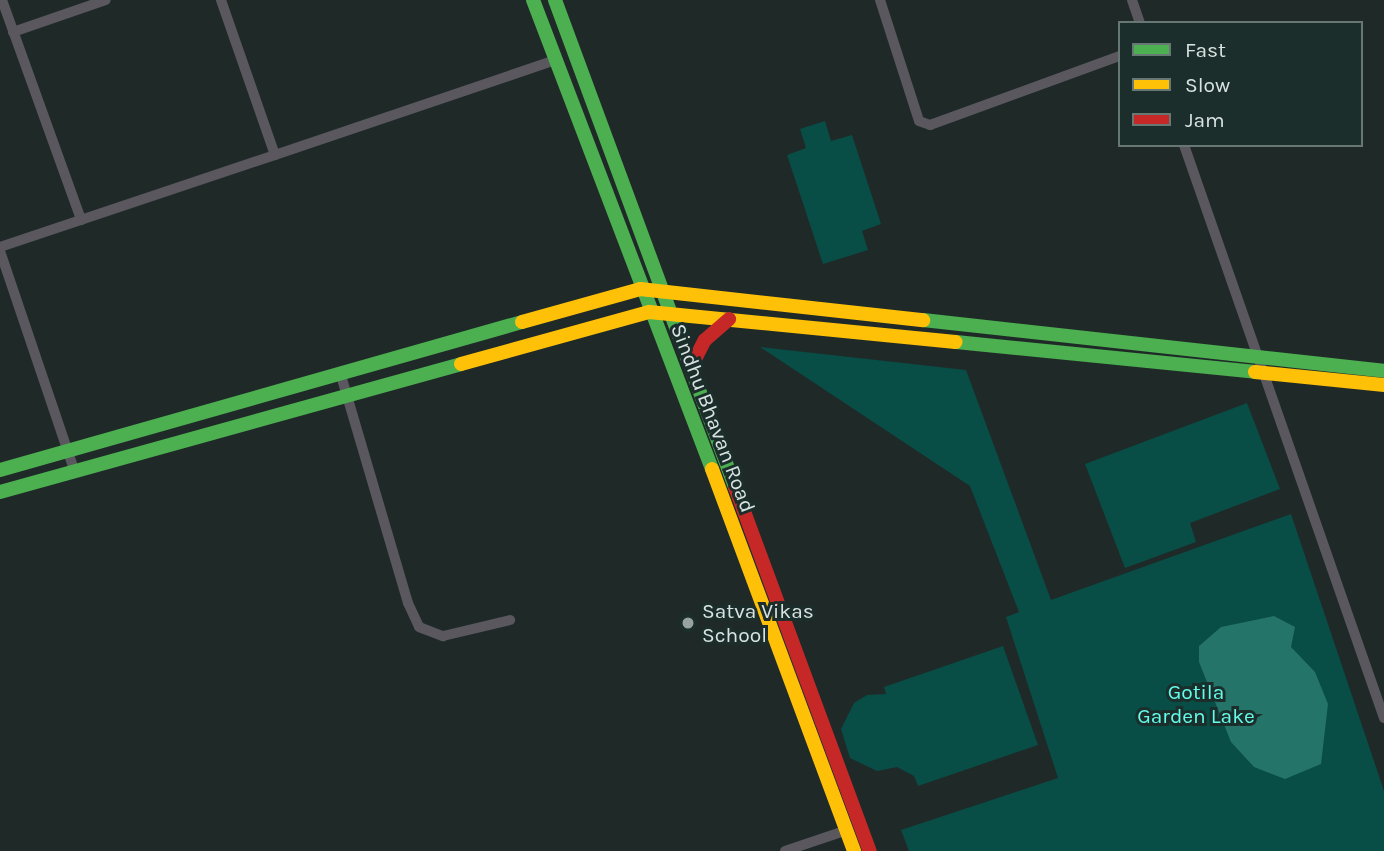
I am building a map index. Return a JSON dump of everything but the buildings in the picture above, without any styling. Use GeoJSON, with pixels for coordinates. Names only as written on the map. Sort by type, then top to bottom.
{"type":"FeatureCollection","features":[{"type":"Feature","properties":{"kind":"main road","name":"Sindhu Bhavan Road"},"geometry":{"type":"LineString","coordinates":[[533,0],[640,289],[855,851]]}},
{"type":"Feature","properties":{"kind":"main road","name":"Sindhu Bhavan Road"},"geometry":{"type":"LineString","coordinates":[[555,0],[870,851]]}},
{"type":"Feature","properties":{"kind":"main road"},"geometry":{"type":"LineString","coordinates":[[0,470],[640,289],[1384,371]]}},
{"type":"Feature","properties":{"kind":"main road"},"geometry":{"type":"LineString","coordinates":[[0,492],[649,312],[671,312],[1384,385]]}},
{"type":"Feature","properties":{"kind":"main road"},"geometry":{"type":"LineString","coordinates":[[691,367],[705,340],[729,319]]}},
{"type":"Feature","properties":{"kind":"street"},"geometry":{"type":"LineString","coordinates":[[2,0],[81,220]]}},
{"type":"Feature","properties":{"kind":"street"},"geometry":{"type":"LineString","coordinates":[[13,32],[106,0]]}},
{"type":"Feature","properties":{"kind":"street"},"geometry":{"type":"LineString","coordinates":[[220,0],[275,155]]}},
{"type":"Feature","properties":{"kind":"street"},"geometry":{"type":"LineString","coordinates":[[880,0],[919,121],[929,125],[1118,57]]}},
{"type":"Feature","properties":{"kind":"street"},"geometry":{"type":"LineString","coordinates":[[1132,0],[1139,21]]}},
{"type":"Feature","properties":{"kind":"street"},"geometry":{"type":"LineString","coordinates":[[75,472],[0,249],[555,60]]}},
{"type":"Feature","properties":{"kind":"street"},"geometry":{"type":"LineString","coordinates":[[1185,147],[1384,718]]}},
{"type":"Feature","properties":{"kind":"street"},"geometry":{"type":"LineString","coordinates":[[340,372],[404,591],[419,627],[443,636],[510,620]]}},
{"type":"Feature","properties":{"kind":"street"},"geometry":{"type":"LineString","coordinates":[[785,851],[847,830]]}},
{"type":"Feature","properties":{"kind":"green space"},"geometry":{"type":"Polygon","coordinates":[[[825,121],[831,141],[852,135],[881,224],[862,231],[868,250],[823,264],[787,155],[806,148],[800,129],[825,121]]]}},
{"type":"Feature","properties":{"kind":"green space","name":"Gotila Garden Lake"},"geometry":{"type":"Polygon","coordinates":[[[760,347],[966,370],[1051,600],[1291,514],[1384,791],[1384,851],[909,851],[901,830],[1058,778],[1006,617],[1019,612],[970,486],[760,347]]]}},
{"type":"Feature","properties":{"kind":"green space"},"geometry":{"type":"Polygon","coordinates":[[[1247,403],[1280,489],[1190,523],[1196,542],[1125,568],[1085,464],[1247,403]]]}},
{"type":"Feature","properties":{"kind":"green space"},"geometry":{"type":"Polygon","coordinates":[[[1003,646],[1038,745],[918,786],[914,776],[897,767],[877,771],[850,758],[841,729],[854,703],[867,695],[886,694],[884,687],[1003,646]]]}},
{"type":"Feature","properties":{"kind":"shaded area"},"geometry":{"type":"Polygon","coordinates":[[[1274,616],[1295,627],[1291,647],[1315,672],[1328,704],[1321,764],[1285,779],[1254,767],[1231,742],[1199,662],[1199,646],[1221,627],[1274,616]]]}},
{"type":"Feature","properties":{"kind":"traffic: fast"},"geometry":{"type":"LineString","coordinates":[[533,0],[712,469]]}},
{"type":"Feature","properties":{"kind":"traffic: fast"},"geometry":{"type":"LineString","coordinates":[[555,0],[735,487]]}},
{"type":"Feature","properties":{"kind":"traffic: fast"},"geometry":{"type":"LineString","coordinates":[[923,320],[1384,371]]}},
{"type":"Feature","properties":{"kind":"traffic: fast"},"geometry":{"type":"LineString","coordinates":[[0,470],[522,322]]}},
{"type":"Feature","properties":{"kind":"traffic: fast"},"geometry":{"type":"LineString","coordinates":[[956,342],[1255,372]]}},
{"type":"Feature","properties":{"kind":"traffic: fast"},"geometry":{"type":"LineString","coordinates":[[0,492],[461,364]]}},
{"type":"Feature","properties":{"kind":"traffic: slow"},"geometry":{"type":"LineString","coordinates":[[522,322],[640,289],[923,320]]}},
{"type":"Feature","properties":{"kind":"traffic: slow"},"geometry":{"type":"LineString","coordinates":[[461,364],[649,312],[956,342]]}},
{"type":"Feature","properties":{"kind":"traffic: slow"},"geometry":{"type":"LineString","coordinates":[[1255,372],[1384,385]]}},
{"type":"Feature","properties":{"kind":"traffic: slow"},"geometry":{"type":"LineString","coordinates":[[712,469],[854,851]]}},
{"type":"Feature","properties":{"kind":"traffic: jam"},"geometry":{"type":"LineString","coordinates":[[691,367],[705,340],[729,319]]}},
{"type":"Feature","properties":{"kind":"traffic: jam"},"geometry":{"type":"LineString","coordinates":[[735,487],[870,851]]}},
{"type":"Feature","properties":{"kind":"place","name":"Satva Vikas School"},"geometry":{"type":"Point","coordinates":[688,623]}}]}
